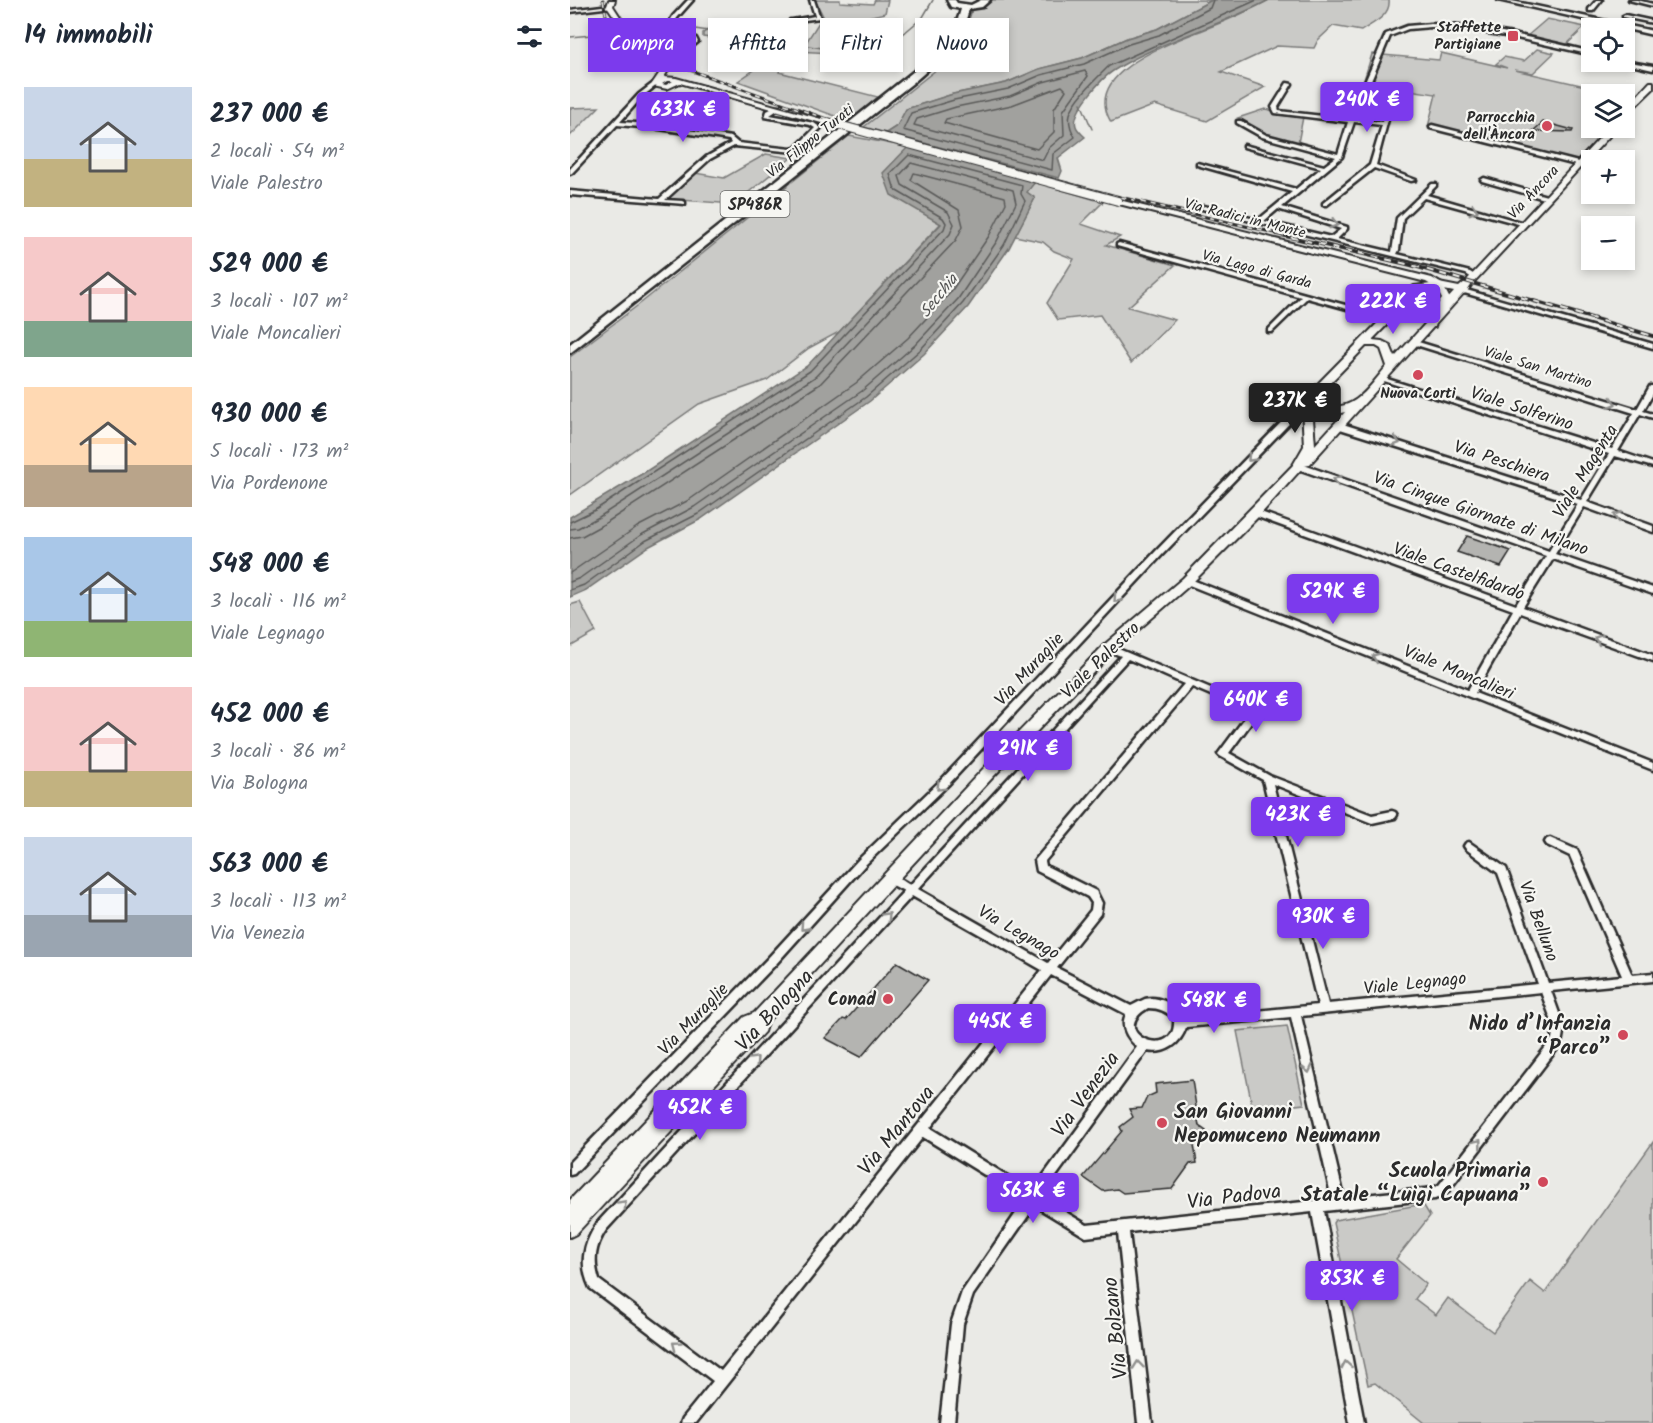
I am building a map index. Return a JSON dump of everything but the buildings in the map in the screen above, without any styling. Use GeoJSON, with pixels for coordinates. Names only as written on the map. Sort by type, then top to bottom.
{"type":"FeatureCollection","features":[{"type":"Feature","properties":{"kind":"main road"},"geometry":{"type":"LineString","coordinates":[[951,0],[954,5],[965,7],[982,4],[986,0]]}},
{"type":"Feature","properties":{"kind":"main road","name":"Via Filippo Turati"},"geometry":{"type":"LineString","coordinates":[[570,350],[901,88],[937,56],[952,37],[965,14],[965,7]]}},
{"type":"Feature","properties":{"kind":"main road"},"geometry":{"type":"LineString","coordinates":[[1635,103],[1653,84]]}},
{"type":"Feature","properties":{"kind":"main road","name":"Via Ancora"},"geometry":{"type":"LineString","coordinates":[[1469,283],[1604,138]]}},
{"type":"Feature","properties":{"kind":"main road","name":"Via Radici in Monte"},"geometry":{"type":"LineString","coordinates":[[1439,286],[1469,283]]}},
{"type":"Feature","properties":{"kind":"main road","name":"Viale Palestro"},"geometry":{"type":"LineString","coordinates":[[570,1213],[750,1022],[760,1018],[988,773],[1109,648],[1187,581],[1298,466],[1306,463],[1469,283]]}},
{"type":"Feature","properties":{"kind":"main road"},"geometry":{"type":"LineString","coordinates":[[1411,293],[1418,288],[1439,286]]}},
{"type":"Feature","properties":{"kind":"main road","name":"Via Muraglie"},"geometry":{"type":"LineString","coordinates":[[1307,401],[1411,293]]}},
{"type":"Feature","properties":{"kind":"main road"},"geometry":{"type":"LineString","coordinates":[[1364,343],[1378,343],[1386,347],[1393,367]]}},
{"type":"Feature","properties":{"kind":"main road"},"geometry":{"type":"LineString","coordinates":[[1348,360],[1349,365],[1320,396],[1319,401],[1323,407],[1337,411],[1358,406]]}},
{"type":"Feature","properties":{"kind":"main road"},"geometry":{"type":"LineString","coordinates":[[1330,378],[1315,396],[1314,404],[1324,417],[1340,426]]}},
{"type":"Feature","properties":{"kind":"main road","name":"Viale Palestro"},"geometry":{"type":"LineString","coordinates":[[1298,466],[1299,461],[1308,450],[1311,439],[1307,401]]}},
{"type":"Feature","properties":{"kind":"main road","name":"Viale Palestro"},"geometry":{"type":"LineString","coordinates":[[570,1228],[758,1027],[760,1018]]}},
{"type":"Feature","properties":{"kind":"street"},"geometry":{"type":"LineString","coordinates":[[677,18],[691,0]]}},
{"type":"Feature","properties":{"kind":"street"},"geometry":{"type":"LineString","coordinates":[[808,19],[818,18],[812,0]]}},
{"type":"Feature","properties":{"kind":"street"},"geometry":{"type":"LineString","coordinates":[[1500,0],[1653,33]]}},
{"type":"Feature","properties":{"kind":"street"},"geometry":{"type":"LineString","coordinates":[[1591,10],[1600,0]]}},
{"type":"Feature","properties":{"kind":"street"},"geometry":{"type":"LineString","coordinates":[[1631,0],[1653,5]]}},
{"type":"Feature","properties":{"kind":"street"},"geometry":{"type":"LineString","coordinates":[[570,11],[611,3],[619,18]]}},
{"type":"Feature","properties":{"kind":"street"},"geometry":{"type":"LineString","coordinates":[[1625,16],[1653,22]]}},
{"type":"Feature","properties":{"kind":"street"},"geometry":{"type":"LineString","coordinates":[[1259,222],[1340,156],[1388,35],[1412,27],[1458,25],[1581,52]]}},
{"type":"Feature","properties":{"kind":"street"},"geometry":{"type":"LineString","coordinates":[[1635,64],[1653,68]]}},
{"type":"Feature","properties":{"kind":"street"},"geometry":{"type":"LineString","coordinates":[[570,172],[657,82],[663,72]]}},
{"type":"Feature","properties":{"kind":"street"},"geometry":{"type":"LineString","coordinates":[[667,72],[674,81]]}},
{"type":"Feature","properties":{"kind":"street"},"geometry":{"type":"LineString","coordinates":[[657,82],[674,81]]}},
{"type":"Feature","properties":{"kind":"street"},"geometry":{"type":"LineString","coordinates":[[641,98],[674,81]]}},
{"type":"Feature","properties":{"kind":"street","name":"Via Radici in Monte"},"geometry":{"type":"LineString","coordinates":[[674,81],[1118,201],[1429,280],[1439,286]]}},
{"type":"Feature","properties":{"kind":"street"},"geometry":{"type":"LineString","coordinates":[[657,82],[664,87]]}},
{"type":"Feature","properties":{"kind":"street"},"geometry":{"type":"LineString","coordinates":[[1289,84],[1275,107],[1277,112],[1385,124]]}},
{"type":"Feature","properties":{"kind":"street"},"geometry":{"type":"LineString","coordinates":[[1325,204],[1373,166],[1393,93]]}},
{"type":"Feature","properties":{"kind":"street"},"geometry":{"type":"LineString","coordinates":[[617,123],[653,126],[717,137],[731,140],[736,144],[783,152],[797,149],[818,128],[812,124],[767,116],[769,112],[777,108]]}},
{"type":"Feature","properties":{"kind":"street"},"geometry":{"type":"LineString","coordinates":[[1239,122],[1264,136],[1340,156]]}},
{"type":"Feature","properties":{"kind":"street"},"geometry":{"type":"LineString","coordinates":[[1432,127],[1580,164]]}},
{"type":"Feature","properties":{"kind":"street"},"geometry":{"type":"LineString","coordinates":[[660,201],[708,158],[736,144]]}},
{"type":"Feature","properties":{"kind":"street"},"geometry":{"type":"LineString","coordinates":[[1246,146],[1326,168]]}},
{"type":"Feature","properties":{"kind":"street"},"geometry":{"type":"LineString","coordinates":[[1199,164],[1296,191]]}},
{"type":"Feature","properties":{"kind":"street"},"geometry":{"type":"LineString","coordinates":[[1373,166],[1413,180]]}},
{"type":"Feature","properties":{"kind":"street"},"geometry":{"type":"LineString","coordinates":[[1484,180],[1548,198]]}},
{"type":"Feature","properties":{"kind":"street"},"geometry":{"type":"LineString","coordinates":[[1394,254],[1400,218],[1434,185]]}},
{"type":"Feature","properties":{"kind":"street"},"geometry":{"type":"LineString","coordinates":[[570,193],[683,203]]}},
{"type":"Feature","properties":{"kind":"street"},"geometry":{"type":"LineString","coordinates":[[1425,195],[1524,224]]}},
{"type":"Feature","properties":{"kind":"street"},"geometry":{"type":"LineString","coordinates":[[1276,207],[1345,228],[1334,239]]}},
{"type":"Feature","properties":{"kind":"street"},"geometry":{"type":"LineString","coordinates":[[1204,208],[1394,254],[1469,283]]}},
{"type":"Feature","properties":{"kind":"street","name":"Via Lago di Garda"},"geometry":{"type":"LineString","coordinates":[[1119,245],[1387,318]]}},
{"type":"Feature","properties":{"kind":"street"},"geometry":{"type":"LineString","coordinates":[[1386,270],[1405,278],[1411,293]]}},
{"type":"Feature","properties":{"kind":"street","name":"Via Radici in Monte"},"geometry":{"type":"LineString","coordinates":[[1469,283],[1653,346]]}},
{"type":"Feature","properties":{"kind":"street"},"geometry":{"type":"LineString","coordinates":[[1432,325],[1433,315],[1446,299],[1439,286]]}},
{"type":"Feature","properties":{"kind":"street"},"geometry":{"type":"LineString","coordinates":[[1270,331],[1306,296]]}},
{"type":"Feature","properties":{"kind":"street","name":"Viale San Martino"},"geometry":{"type":"LineString","coordinates":[[1415,343],[1653,416]]}},
{"type":"Feature","properties":{"kind":"street","name":"Viale Solferino"},"geometry":{"type":"LineString","coordinates":[[1382,379],[1653,465]]}},
{"type":"Feature","properties":{"kind":"street","name":"Viale Magenta"},"geometry":{"type":"LineString","coordinates":[[1470,694],[1517,610],[1653,388]]}},
{"type":"Feature","properties":{"kind":"street","name":"Via Muraglie"},"geometry":{"type":"LineString","coordinates":[[570,1170],[772,961],[862,862],[945,782],[1159,553],[1307,401]]}},
{"type":"Feature","properties":{"kind":"street","name":"Via Peschiera"},"geometry":{"type":"LineString","coordinates":[[1340,426],[1582,503],[1653,529]]}},
{"type":"Feature","properties":{"kind":"street","name":"Via Cinque Giornate di Milano"},"geometry":{"type":"LineString","coordinates":[[1298,466],[1653,591]]}},
{"type":"Feature","properties":{"kind":"street","name":"Viale Castelfidardo"},"geometry":{"type":"LineString","coordinates":[[1255,513],[1653,658]]}},
{"type":"Feature","properties":{"kind":"street","name":"Viale Moncalieri"},"geometry":{"type":"LineString","coordinates":[[1187,581],[1653,767]]}},
{"type":"Feature","properties":{"kind":"street"},"geometry":{"type":"LineString","coordinates":[[1109,648],[1250,708],[1252,715],[1223,754],[1267,778],[1372,819],[1392,815]]}},
{"type":"Feature","properties":{"kind":"street","name":"Via Bologna"},"geometry":{"type":"LineString","coordinates":[[723,1380],[594,1284],[588,1267],[590,1244],[602,1226],[1126,656]]}},
{"type":"Feature","properties":{"kind":"street","name":"Via Mantova"},"geometry":{"type":"LineString","coordinates":[[688,1423],[1096,911],[1096,903],[1092,894],[1041,868],[1040,860],[1190,683]]}},
{"type":"Feature","properties":{"kind":"street"},"geometry":{"type":"LineString","coordinates":[[1267,778],[1324,1009]]}},
{"type":"Feature","properties":{"kind":"street"},"geometry":{"type":"LineString","coordinates":[[1550,842],[1574,853],[1629,980]]}},
{"type":"Feature","properties":{"kind":"street","name":"Via Belluno"},"geometry":{"type":"LineString","coordinates":[[1470,846],[1502,871],[1546,987]]}},
{"type":"Feature","properties":{"kind":"street","name":"Via Legnago"},"geometry":{"type":"LineString","coordinates":[[891,879],[1049,969],[1132,1012]]}},
{"type":"Feature","properties":{"kind":"street","name":"Viale Legnago"},"geometry":{"type":"LineString","coordinates":[[1179,1023],[1653,978]]}},
{"type":"Feature","properties":{"kind":"street","name":"Via Padova"},"geometry":{"type":"LineString","coordinates":[[922,1130],[1032,1200],[1086,1231],[1435,1193],[1443,1188],[1557,1041],[1559,1027],[1546,987]]}},
{"type":"Feature","properties":{"kind":"street"},"geometry":{"type":"LineString","coordinates":[[1147,1003],[1162,1004],[1174,1012],[1179,1023],[1176,1036],[1170,1042],[1156,1047],[1138,1042],[1130,1032],[1128,1021],[1132,1012],[1147,1003]]}},
{"type":"Feature","properties":{"kind":"street"},"geometry":{"type":"LineString","coordinates":[[1295,1012],[1339,1203]]}},
{"type":"Feature","properties":{"kind":"street","name":"Via Venezia"},"geometry":{"type":"LineString","coordinates":[[947,1423],[957,1324],[968,1292],[1145,1045]]}},
{"type":"Feature","properties":{"kind":"street"},"geometry":{"type":"LineString","coordinates":[[1317,1206],[1357,1423]]}},
{"type":"Feature","properties":{"kind":"street","name":"Via Bolzano"},"geometry":{"type":"LineString","coordinates":[[1123,1228],[1145,1423]]}},
{"type":"Feature","properties":{"kind":"shaded area"},"geometry":{"type":"Polygon","coordinates":[[[815,0],[873,4],[875,0],[888,0],[885,13],[863,18],[822,18],[823,16],[815,0]]]}},
{"type":"Feature","properties":{"kind":"shaded area"},"geometry":{"type":"Polygon","coordinates":[[[992,0],[1212,0],[1157,29],[1127,38],[1082,58],[1039,69],[1006,83],[953,94],[906,109],[897,126],[886,133],[864,127],[933,72],[1009,72],[1009,18],[969,18],[972,10],[984,7],[992,0]]]}},
{"type":"Feature","properties":{"kind":"shaded area"},"geometry":{"type":"Polygon","coordinates":[[[1269,0],[1389,0],[1389,6],[1384,15],[1361,31],[1333,26],[1318,40],[1314,48],[1277,46],[1221,72],[1265,87],[1207,121],[1155,105],[1111,122],[1105,104],[1109,88],[1120,73],[1156,50],[1233,18],[1269,0]]]}},
{"type":"Feature","properties":{"kind":"shaded area"},"geometry":{"type":"Polygon","coordinates":[[[1547,19],[1581,26],[1581,31],[1565,46],[1526,37],[1547,19]]]}},
{"type":"Feature","properties":{"kind":"shaded area"},"geometry":{"type":"Polygon","coordinates":[[[820,21],[820,52],[808,52],[808,39],[820,21]]]}},
{"type":"Feature","properties":{"kind":"shaded area"},"geometry":{"type":"Polygon","coordinates":[[[708,30],[708,38],[703,37],[703,33],[708,30]]]}},
{"type":"Feature","properties":{"kind":"shaded area"},"geometry":{"type":"Polygon","coordinates":[[[1537,49],[1554,53],[1533,73],[1515,70],[1581,85],[1581,138],[1605,138],[1594,150],[1581,150],[1581,164],[1428,127],[1436,94],[1363,83],[1372,54],[1439,60],[1441,53],[1507,68],[1496,64],[1504,57],[1524,61],[1537,49]]]}},
{"type":"Feature","properties":{"kind":"shaded area"},"geometry":{"type":"Polygon","coordinates":[[[751,72],[779,72],[878,97],[849,121],[738,81],[751,72]]]}},
{"type":"Feature","properties":{"kind":"shaded area"},"geometry":{"type":"Polygon","coordinates":[[[599,107],[570,136],[570,108],[599,107]]]}},
{"type":"Feature","properties":{"kind":"shaded area"},"geometry":{"type":"Polygon","coordinates":[[[1265,109],[1303,117],[1298,143],[1269,136],[1238,118],[1265,109]]]}},
{"type":"Feature","properties":{"kind":"shaded area"},"geometry":{"type":"Polygon","coordinates":[[[849,136],[908,147],[941,223],[839,332],[809,348],[767,380],[699,404],[570,495],[570,357],[849,136]]]}},
{"type":"Feature","properties":{"kind":"shaded area"},"geometry":{"type":"Polygon","coordinates":[[[766,154],[791,158],[734,204],[667,199],[695,173],[724,178],[766,154]]]}},
{"type":"Feature","properties":{"kind":"shaded area"},"geometry":{"type":"Polygon","coordinates":[[[1035,182],[1103,202],[1081,224],[1120,237],[1106,245],[1175,265],[1128,307],[1175,320],[1131,363],[1100,315],[1058,320],[1047,303],[1074,259],[1054,251],[1043,242],[1015,236],[1035,198],[1026,192],[1035,182]]]}},
{"type":"Feature","properties":{"kind":"shaded area"},"geometry":{"type":"Polygon","coordinates":[[[580,602],[596,632],[570,647],[570,605],[580,602]]]}},
{"type":"Feature","properties":{"kind":"shaded area"},"geometry":{"type":"Polygon","coordinates":[[[1287,1026],[1304,1104],[1253,1110],[1237,1031],[1287,1026]]]}},
{"type":"Feature","properties":{"kind":"shaded area"},"geometry":{"type":"Polygon","coordinates":[[[1653,1142],[1653,1423],[1424,1423],[1375,1383],[1368,1385],[1333,1223],[1335,1220],[1423,1204],[1430,1216],[1396,1259],[1426,1284],[1415,1299],[1436,1315],[1448,1298],[1493,1332],[1530,1281],[1545,1293],[1653,1142]]]}},
{"type":"Feature","properties":{"kind":"water"},"geometry":{"type":"Polygon","coordinates":[[[1212,0],[1269,0],[1131,60],[1108,75],[1088,96],[1078,112],[1076,126],[1085,137],[1058,158],[1062,171],[1059,178],[886,133],[897,126],[906,109],[953,94],[1006,83],[1039,69],[1082,58],[1127,38],[1157,29],[1212,0]]]}},
{"type":"Feature","properties":{"kind":"water","name":"Secchia"},"geometry":{"type":"Polygon","coordinates":[[[908,147],[1035,182],[1027,192],[1035,198],[1009,248],[968,307],[924,354],[870,401],[701,519],[648,547],[586,590],[570,597],[570,517],[645,472],[807,366],[941,224],[891,195],[883,173],[908,147]]]}},
{"type":"Feature","properties":{"kind":"waterway"},"geometry":{"type":"LineString","coordinates":[[570,37],[657,29],[695,29],[829,49],[883,51],[923,17],[933,0]]}},
{"type":"Feature","properties":{"kind":"waterway"},"geometry":{"type":"LineString","coordinates":[[1081,103],[1092,129]]}},
{"type":"Feature","properties":{"kind":"railway"},"geometry":{"type":"LineString","coordinates":[[603,0],[607,20],[613,30],[645,54],[821,117],[1120,197],[1284,235]]}},
{"type":"Feature","properties":{"kind":"railway"},"geometry":{"type":"LineString","coordinates":[[1277,234],[1411,265],[1653,336]]}},
{"type":"Feature","properties":{"kind":"place","name":"Staffette Partigiane"},"geometry":{"type":"Point","coordinates":[1513,36]}},
{"type":"Feature","properties":{"kind":"place","name":"Parrocchia dell'Àncora"},"geometry":{"type":"Point","coordinates":[1547,126]}},
{"type":"Feature","properties":{"kind":"place","name":"Nuova Corti"},"geometry":{"type":"Point","coordinates":[1418,375]}},
{"type":"Feature","properties":{"kind":"place","name":"Conad"},"geometry":{"type":"Point","coordinates":[888,999]}},
{"type":"Feature","properties":{"kind":"place","name":"Nido d’Infanzia “Parco”"},"geometry":{"type":"Point","coordinates":[1623,1035]}},
{"type":"Feature","properties":{"kind":"place","name":"San Giovanni Nepomuceno Neumann"},"geometry":{"type":"Point","coordinates":[1162,1123]}},
{"type":"Feature","properties":{"kind":"place","name":"Scuola Primaria Statale “Luigi Capuana”"},"geometry":{"type":"Point","coordinates":[1543,1182]}}]}
